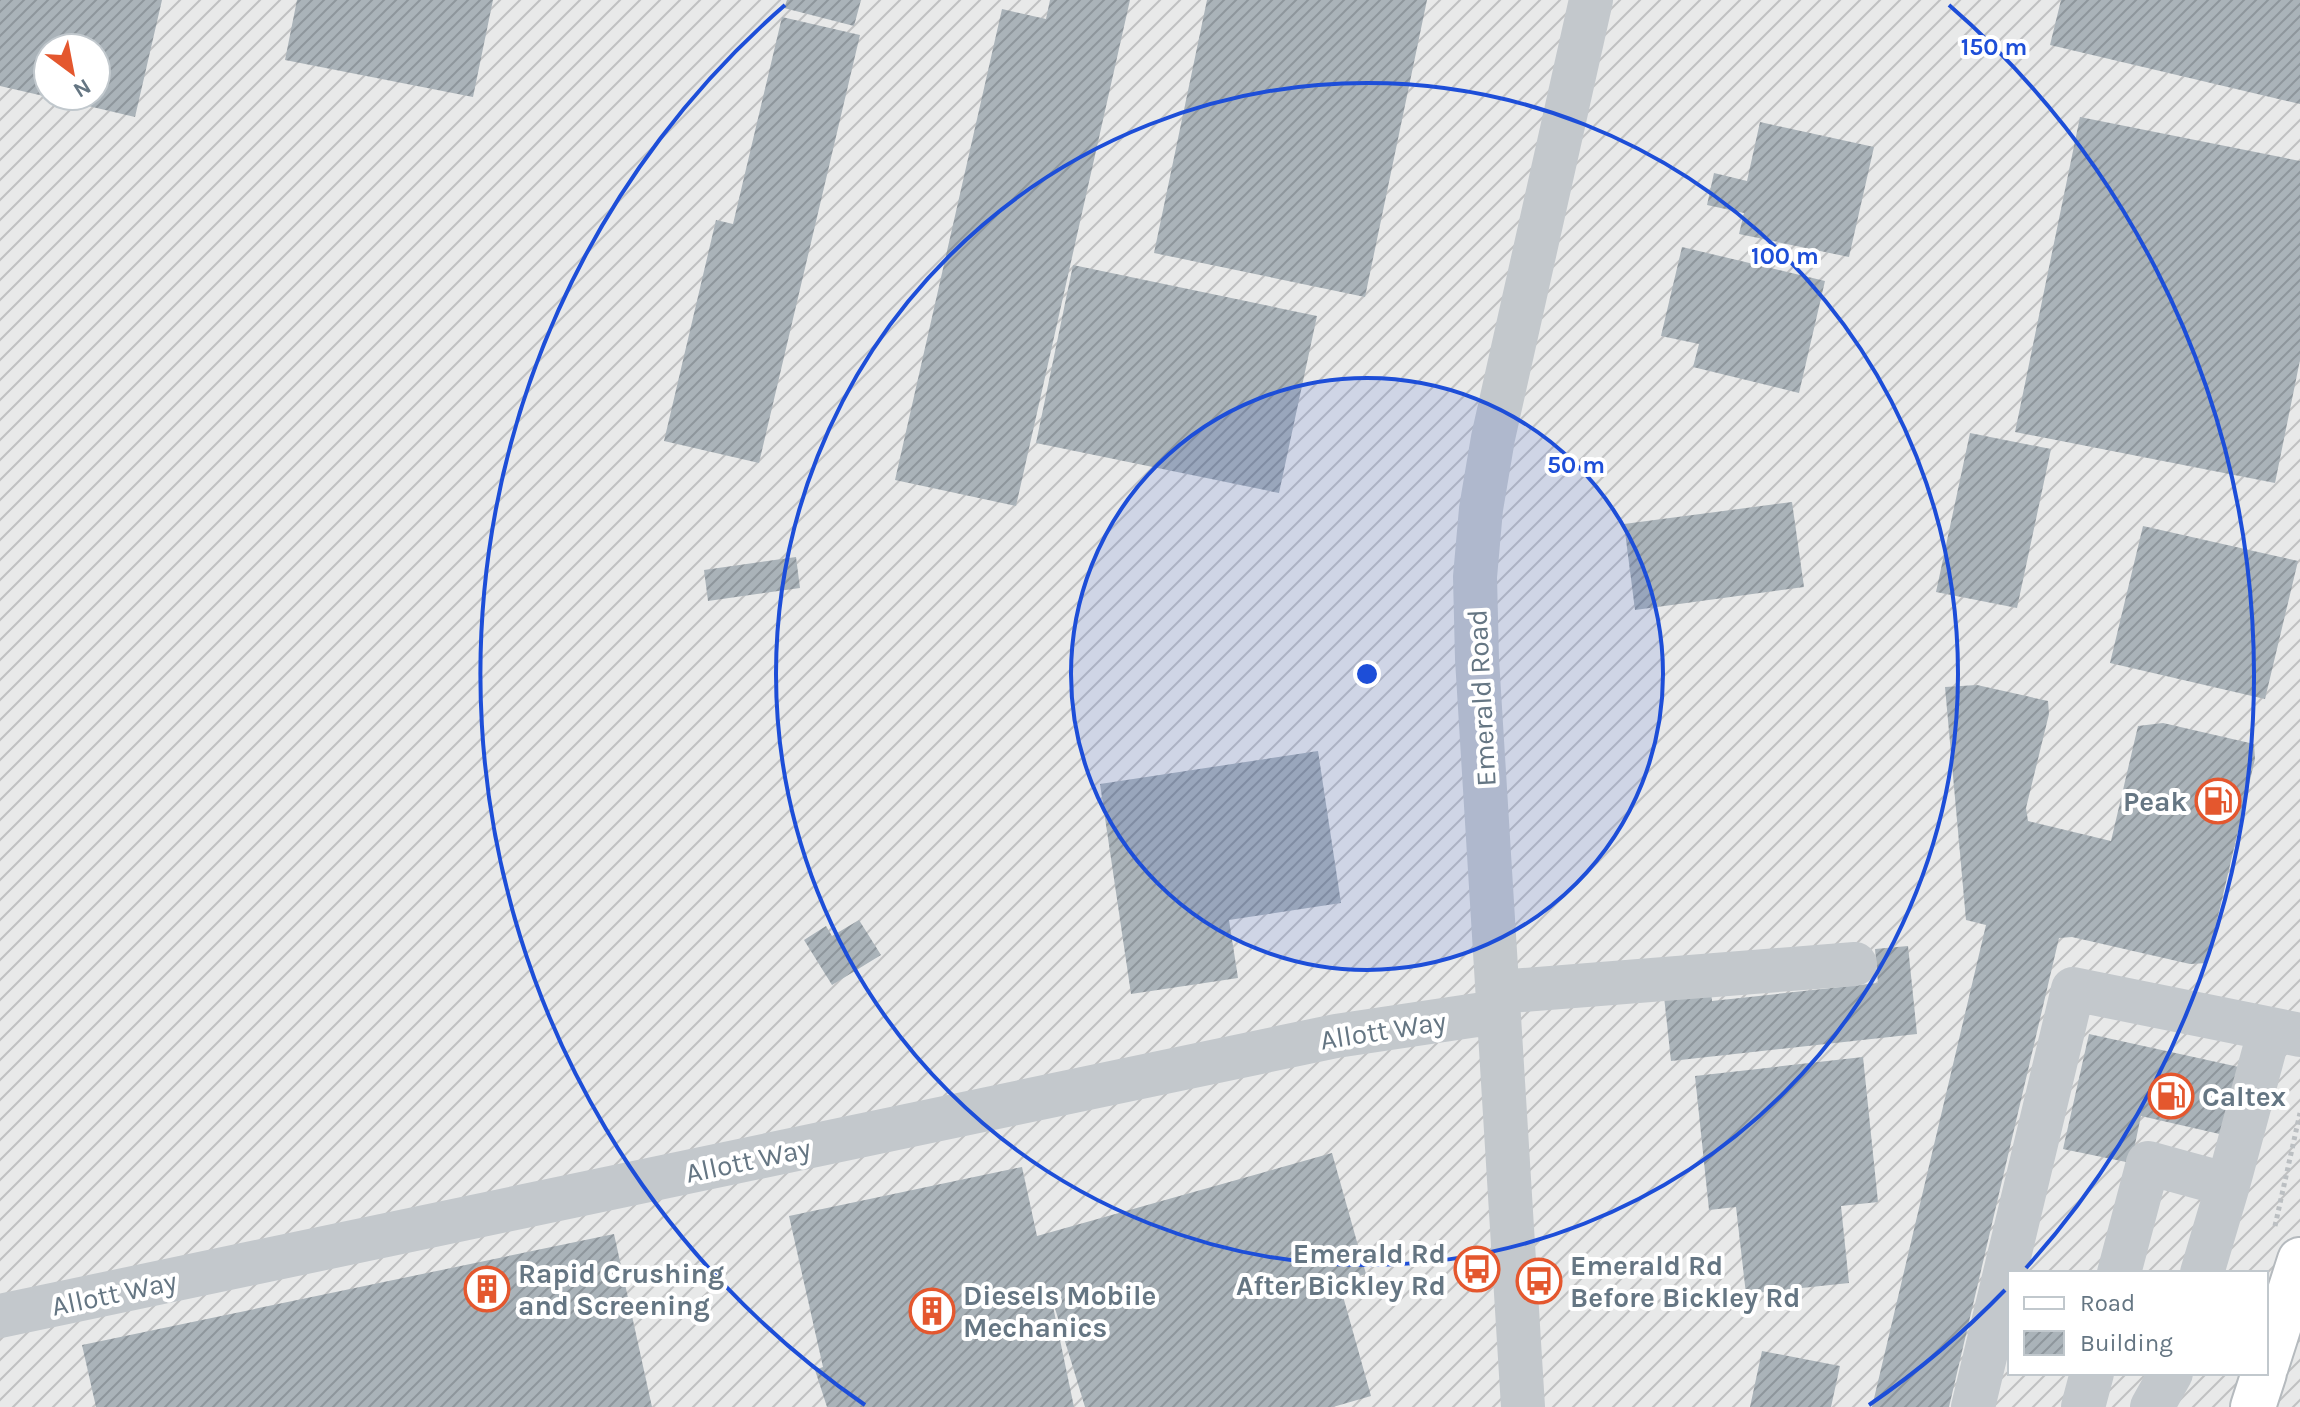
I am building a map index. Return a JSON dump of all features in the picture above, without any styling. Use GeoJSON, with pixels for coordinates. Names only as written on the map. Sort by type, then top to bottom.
{"type":"FeatureCollection","features":[{"type":"Feature","properties":{"kind":"main road"},"geometry":{"type":"LineString","coordinates":[[2268,1354],[2287,1245]]}},
{"type":"Feature","properties":{"kind":"main road"},"geometry":{"type":"LineString","coordinates":[[2253,1407],[2263,1375]]}},
{"type":"Feature","properties":{"kind":"street","name":"Emerald Road"},"geometry":{"type":"LineString","coordinates":[[1523,1407],[1477,659],[1475,577],[1481,509],[1493,438],[1591,0]]}},
{"type":"Feature","properties":{"kind":"street","name":"Allott Way"},"geometry":{"type":"LineString","coordinates":[[0,1316],[1498,1002],[1855,964]]}},
{"type":"Feature","properties":{"kind":"street"},"geometry":{"type":"LineString","coordinates":[[1973,1407],[2073,989],[2285,1032],[2228,1185],[2203,1271]]}},
{"type":"Feature","properties":{"kind":"street"},"geometry":{"type":"LineString","coordinates":[[2120,1271],[2148,1163],[2228,1185]]}},
{"type":"Feature","properties":{"kind":"street"},"geometry":{"type":"LineString","coordinates":[[2083,1407],[2091,1375]]}},
{"type":"Feature","properties":{"kind":"street"},"geometry":{"type":"LineString","coordinates":[[2152,1407],[2170,1375]]}},
{"type":"Feature","properties":{"kind":"path"},"geometry":{"type":"LineString","coordinates":[[2287,1245],[2300,1113]]}},
{"type":"Feature","properties":{"kind":"shaded area"},"geometry":{"type":"Polygon","coordinates":[[[0,0],[2300,0],[2300,1407],[0,1407],[0,0]]]}},
{"type":"Feature","properties":{"kind":"building"},"geometry":{"type":"Polygon","coordinates":[[[0,0],[162,0],[135,117],[112,112],[112,32],[32,32],[32,93],[0,86],[0,0]]]}},
{"type":"Feature","properties":{"kind":"building"},"geometry":{"type":"Polygon","coordinates":[[[297,0],[493,0],[473,97],[285,60],[297,0]]]}},
{"type":"Feature","properties":{"kind":"building"},"geometry":{"type":"Polygon","coordinates":[[[787,0],[861,0],[854,26],[784,8],[787,0]]]}},
{"type":"Feature","properties":{"kind":"building"},"geometry":{"type":"Polygon","coordinates":[[[1050,0],[1130,0],[1016,506],[895,480],[1002,9],[1046,19],[1050,0]]]}},
{"type":"Feature","properties":{"kind":"building"},"geometry":{"type":"Polygon","coordinates":[[[1207,0],[1427,0],[1365,297],[1154,253],[1207,0]]]}},
{"type":"Feature","properties":{"kind":"building"},"geometry":{"type":"Polygon","coordinates":[[[2061,0],[2300,0],[2300,104],[2050,45],[2061,0]]]}},
{"type":"Feature","properties":{"kind":"building"},"geometry":{"type":"Polygon","coordinates":[[[782,17],[860,35],[759,463],[664,441],[716,220],[733,224],[782,17]]]}},
{"type":"Feature","properties":{"kind":"building"},"geometry":{"type":"Polygon","coordinates":[[[2080,117],[2300,161],[2300,360],[2275,483],[2015,432],[2080,117]]]}},
{"type":"Feature","properties":{"kind":"building"},"geometry":{"type":"Polygon","coordinates":[[[1760,122],[1874,147],[1849,257],[1739,234],[1744,213],[1707,205],[1714,173],[1747,181],[1760,122]]]}},
{"type":"Feature","properties":{"kind":"building"},"geometry":{"type":"Polygon","coordinates":[[[1682,247],[1825,281],[1799,393],[1693,367],[1699,344],[1661,336],[1682,247]]]}},
{"type":"Feature","properties":{"kind":"building"},"geometry":{"type":"Polygon","coordinates":[[[1073,265],[1317,316],[1279,493],[1036,443],[1073,265]]]}},
{"type":"Feature","properties":{"kind":"building"},"geometry":{"type":"Polygon","coordinates":[[[1970,433],[2051,449],[2017,608],[1936,592],[1970,433]]]}},
{"type":"Feature","properties":{"kind":"building"},"geometry":{"type":"Polygon","coordinates":[[[1792,502],[1804,587],[1635,610],[1624,524],[1792,502]]]}},
{"type":"Feature","properties":{"kind":"building"},"geometry":{"type":"Polygon","coordinates":[[[2143,526],[2298,561],[2265,699],[2110,663],[2143,526]]]}},
{"type":"Feature","properties":{"kind":"building"},"geometry":{"type":"Polygon","coordinates":[[[796,557],[800,588],[708,601],[704,570],[796,557]]]}},
{"type":"Feature","properties":{"kind":"building"},"geometry":{"type":"Polygon","coordinates":[[[1977,685],[2048,701],[2049,714],[2026,808],[2028,821],[2111,841],[2138,726],[2163,723],[2254,744],[2255,759],[2207,963],[2190,964],[2072,937],[2059,938],[1949,1407],[1872,1407],[1986,925],[1966,920],[1945,687],[1977,685]]]}},
{"type":"Feature","properties":{"kind":"building"},"geometry":{"type":"Polygon","coordinates":[[[1318,751],[1341,903],[1229,920],[1238,978],[1131,994],[1100,784],[1318,751]]]}},
{"type":"Feature","properties":{"kind":"building"},"geometry":{"type":"Polygon","coordinates":[[[859,920],[881,955],[832,985],[804,940],[826,926],[832,936],[859,920]]]}},
{"type":"Feature","properties":{"kind":"building"},"geometry":{"type":"Polygon","coordinates":[[[1908,946],[1917,1034],[1671,1061],[1663,987],[1710,982],[1712,1001],[1878,983],[1875,949],[1908,946]]]}},
{"type":"Feature","properties":{"kind":"building"},"geometry":{"type":"Polygon","coordinates":[[[2089,1034],[2239,1067],[2224,1135],[2141,1116],[2131,1163],[2063,1149],[2089,1034]]]}},
{"type":"Feature","properties":{"kind":"building"},"geometry":{"type":"Polygon","coordinates":[[[1863,1057],[1878,1202],[1841,1206],[1849,1283],[1746,1294],[1736,1207],[1709,1210],[1695,1076],[1863,1057]]]}},
{"type":"Feature","properties":{"kind":"building"},"geometry":{"type":"Polygon","coordinates":[[[1332,1153],[1366,1274],[1339,1282],[1371,1396],[1333,1407],[1085,1407],[1050,1292],[1074,1407],[827,1407],[815,1370],[823,1367],[789,1216],[1022,1167],[1037,1236],[1332,1153]]]}},
{"type":"Feature","properties":{"kind":"building","name":"Rapid Crushing and Screening"},"geometry":{"type":"Polygon","coordinates":[[[614,1234],[652,1407],[96,1407],[82,1345],[614,1234]]]}},
{"type":"Feature","properties":{"kind":"building"},"geometry":{"type":"Polygon","coordinates":[[[1762,1351],[1840,1366],[1831,1407],[1750,1407],[1762,1351]]]}},
{"type":"Feature","properties":{"kind":"place","name":"Peak"},"geometry":{"type":"Point","coordinates":[2218,801]}},
{"type":"Feature","properties":{"kind":"place","name":"Caltex"},"geometry":{"type":"Point","coordinates":[2171,1096]}},
{"type":"Feature","properties":{"kind":"place","name":"Emerald Rd After Bickley Rd"},"geometry":{"type":"Point","coordinates":[1477,1269]}},
{"type":"Feature","properties":{"kind":"place","name":"Emerald Rd Before Bickley Rd"},"geometry":{"type":"Point","coordinates":[1539,1281]}},
{"type":"Feature","properties":{"kind":"place","name":"Rapid Crushing and Screening"},"geometry":{"type":"Point","coordinates":[487,1289]}},
{"type":"Feature","properties":{"kind":"place","name":"Diesels Mobile Mechanics"},"geometry":{"type":"Point","coordinates":[932,1311]}}]}
